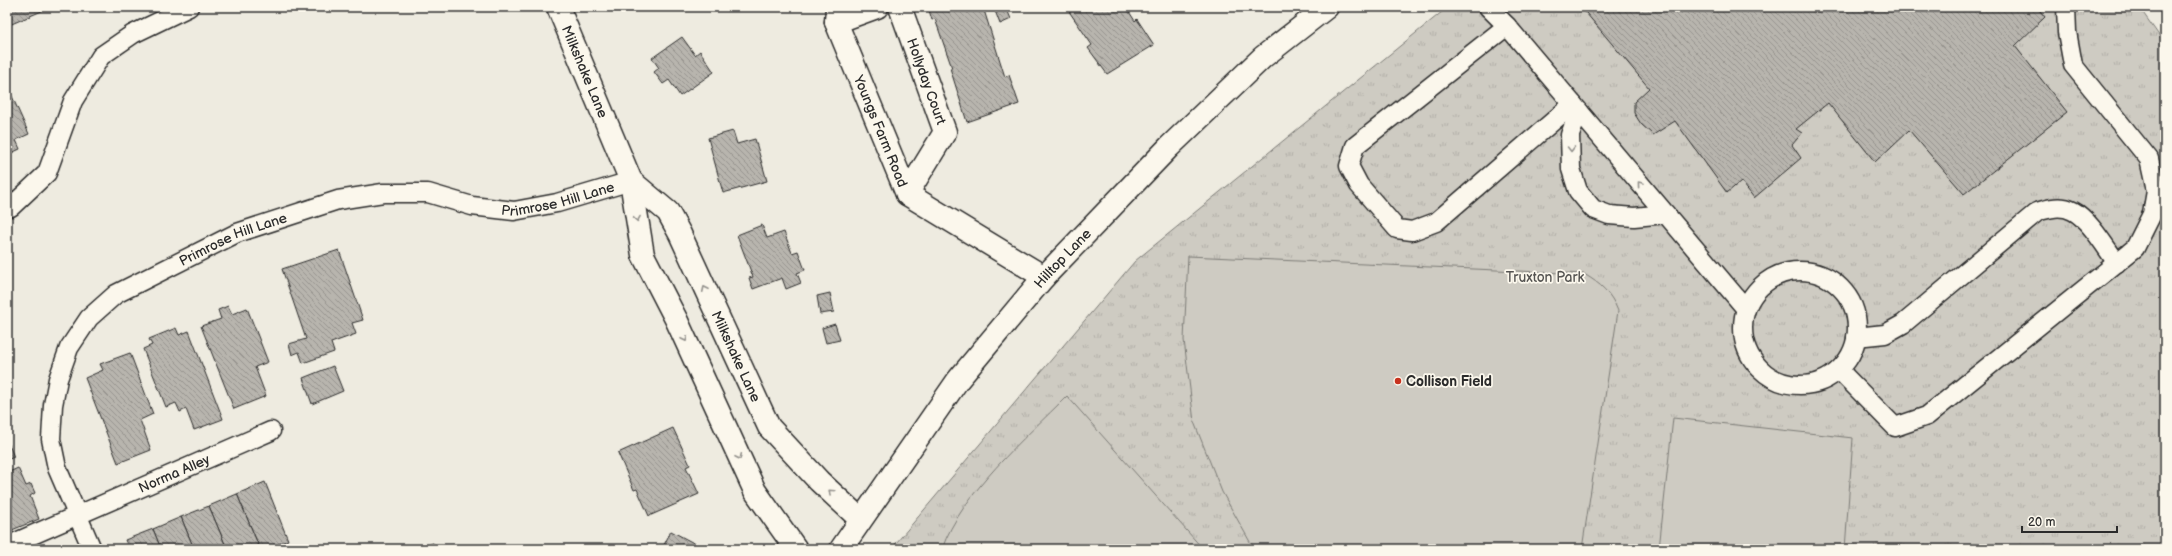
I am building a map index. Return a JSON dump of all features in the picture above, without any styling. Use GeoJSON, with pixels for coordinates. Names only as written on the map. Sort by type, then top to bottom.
{"type":"FeatureCollection","features":[{"type":"Feature","properties":{"kind":"street","name":"Milkshake Lane"},"geometry":{"type":"LineString","coordinates":[[558,7],[631,181],[643,255],[676,319],[755,491],[796,549]]}},
{"type":"Feature","properties":{"kind":"street"},"geometry":{"type":"LineString","coordinates":[[836,14],[877,7]]}},
{"type":"Feature","properties":{"kind":"street","name":"Hollyday Court"},"geometry":{"type":"LineString","coordinates":[[900,7],[945,132],[907,194]]}},
{"type":"Feature","properties":{"kind":"street","name":"Hilltop Lane"},"geometry":{"type":"LineString","coordinates":[[841,549],[860,519],[958,380],[1044,277],[1174,142],[1263,57],[1327,7]]}},
{"type":"Feature","properties":{"kind":"street","name":"Youngs Farm Road"},"geometry":{"type":"LineString","coordinates":[[836,14],[907,194],[1044,277]]}},
{"type":"Feature","properties":{"kind":"street","name":"Milkshake Lane"},"geometry":{"type":"LineString","coordinates":[[631,181],[668,212],[769,427],[819,481],[860,519]]}},
{"type":"Feature","properties":{"kind":"lane"},"geometry":{"type":"LineString","coordinates":[[7,207],[11,207],[47,173],[73,101],[101,56],[133,34],[189,7]]}},
{"type":"Feature","properties":{"kind":"lane"},"geometry":{"type":"LineString","coordinates":[[1488,7],[1507,26],[1746,309]]}},
{"type":"Feature","properties":{"kind":"lane"},"geometry":{"type":"LineString","coordinates":[[1839,370],[1895,427],[1928,416],[2135,248],[2152,214],[2156,191],[2149,159],[2073,65],[2067,32],[2066,7]]}},
{"type":"Feature","properties":{"kind":"lane"},"geometry":{"type":"LineString","coordinates":[[1507,26],[1356,146],[1349,166],[1359,185],[1397,229],[1412,231],[1436,222],[1576,108]]}},
{"type":"Feature","properties":{"kind":"lane"},"geometry":{"type":"LineString","coordinates":[[1576,108],[1570,135],[1571,170],[1578,190],[1593,209],[1616,216],[1634,217],[1666,214]]}},
{"type":"Feature","properties":{"kind":"lane","name":"Primrose Hill Lane"},"geometry":{"type":"LineString","coordinates":[[92,549],[57,468],[51,439],[56,386],[69,348],[89,318],[116,294],[237,233],[338,200],[383,193],[428,192],[472,206],[514,212],[557,203],[631,181]]}},
{"type":"Feature","properties":{"kind":"lane"},"geometry":{"type":"LineString","coordinates":[[1856,337],[1884,334],[1903,324],[2037,212],[2050,208],[2060,207],[2073,211],[2083,220],[2117,263]]}},
{"type":"Feature","properties":{"kind":"lane"},"geometry":{"type":"LineString","coordinates":[[1804,271],[1822,276],[1838,286],[1850,300],[1856,318],[1856,337],[1851,355],[1839,370],[1823,381],[1805,385],[1786,384],[1768,376],[1754,364],[1745,347],[1742,328],[1746,309],[1755,293],[1769,280],[1786,273],[1804,271]]}},
{"type":"Feature","properties":{"kind":"lane","name":"Norma Alley"},"geometry":{"type":"LineString","coordinates":[[7,546],[271,431]]}},
{"type":"Feature","properties":{"kind":"green space","name":"Truxton Park"},"geometry":{"type":"Polygon","coordinates":[[[1448,7],[2139,7],[2165,44],[2165,549],[891,549],[1135,261],[1448,7]]]}},
{"type":"Feature","properties":{"kind":"green space","name":"Collison Field"},"geometry":{"type":"Polygon","coordinates":[[[1188,256],[1584,274],[1596,281],[1609,294],[1618,311],[1582,549],[1254,549],[1222,492],[1194,422],[1184,340],[1188,256]]]}},
{"type":"Feature","properties":{"kind":"green space"},"geometry":{"type":"Polygon","coordinates":[[[1067,396],[1203,549],[942,549],[951,528],[979,487],[1014,448],[1067,396]]]}},
{"type":"Feature","properties":{"kind":"green space"},"geometry":{"type":"Polygon","coordinates":[[[1673,418],[1853,438],[1845,549],[1659,549],[1673,418]]]}},
{"type":"Feature","properties":{"kind":"building"},"geometry":{"type":"Polygon","coordinates":[[[7,7],[51,7],[7,26],[7,7]]]}},
{"type":"Feature","properties":{"kind":"building"},"geometry":{"type":"Polygon","coordinates":[[[928,7],[983,7],[1005,77],[1009,75],[1019,104],[967,122],[950,68],[952,68],[935,19],[932,20],[928,7]]]}},
{"type":"Feature","properties":{"kind":"building"},"geometry":{"type":"Polygon","coordinates":[[[1006,7],[1011,19],[1000,24],[994,8],[1006,7]]]}},
{"type":"Feature","properties":{"kind":"building"},"geometry":{"type":"Polygon","coordinates":[[[1066,7],[1126,7],[1135,21],[1137,19],[1154,45],[1107,74],[1088,48],[1092,45],[1066,7]]]}},
{"type":"Feature","properties":{"kind":"building"},"geometry":{"type":"Polygon","coordinates":[[[1581,7],[2037,7],[2045,17],[2015,46],[2067,112],[1964,194],[1909,130],[1875,162],[1828,103],[1796,129],[1802,133],[1792,145],[1801,158],[1754,198],[1741,181],[1727,193],[1675,121],[1653,135],[1641,124],[1634,113],[1634,102],[1649,88],[1581,7]]]}},
{"type":"Feature","properties":{"kind":"building"},"geometry":{"type":"Polygon","coordinates":[[[682,37],[695,55],[700,51],[714,72],[680,96],[669,80],[663,84],[654,72],[659,68],[652,58],[682,37]]]}},
{"type":"Feature","properties":{"kind":"building"},"geometry":{"type":"Polygon","coordinates":[[[7,85],[29,134],[16,140],[20,149],[7,155],[7,85]]]}},
{"type":"Feature","properties":{"kind":"building"},"geometry":{"type":"Polygon","coordinates":[[[733,131],[737,144],[755,139],[767,181],[723,193],[708,138],[733,131]]]}},
{"type":"Feature","properties":{"kind":"building"},"geometry":{"type":"Polygon","coordinates":[[[762,225],[767,238],[784,232],[792,253],[798,251],[805,270],[797,273],[801,283],[786,289],[782,278],[753,289],[749,278],[753,277],[737,235],[762,225]]]}},
{"type":"Feature","properties":{"kind":"building"},"geometry":{"type":"Polygon","coordinates":[[[339,250],[363,320],[352,323],[356,334],[331,343],[334,352],[303,363],[299,352],[292,355],[289,344],[306,339],[282,269],[339,250]]]}},
{"type":"Feature","properties":{"kind":"building"},"geometry":{"type":"Polygon","coordinates":[[[830,293],[834,312],[820,314],[817,296],[830,293]]]}},
{"type":"Feature","properties":{"kind":"building"},"geometry":{"type":"Polygon","coordinates":[[[228,306],[232,314],[247,308],[268,362],[255,367],[266,396],[234,409],[201,326],[221,319],[218,310],[228,306]]]}},
{"type":"Feature","properties":{"kind":"building"},"geometry":{"type":"Polygon","coordinates":[[[835,324],[840,340],[826,343],[822,328],[835,324]]]}},
{"type":"Feature","properties":{"kind":"building"},"geometry":{"type":"Polygon","coordinates":[[[176,328],[179,335],[189,331],[223,419],[194,430],[186,409],[180,412],[176,403],[166,407],[143,349],[152,345],[149,339],[176,328]]]}},
{"type":"Feature","properties":{"kind":"building"},"geometry":{"type":"Polygon","coordinates":[[[130,353],[153,414],[140,420],[151,450],[118,463],[85,378],[103,370],[100,364],[130,353]]]}},
{"type":"Feature","properties":{"kind":"building"},"geometry":{"type":"Polygon","coordinates":[[[333,366],[343,391],[312,404],[303,378],[333,366]]]}},
{"type":"Feature","properties":{"kind":"building"},"geometry":{"type":"Polygon","coordinates":[[[673,428],[690,465],[686,467],[699,494],[649,516],[637,489],[634,490],[618,453],[673,428]]]}},
{"type":"Feature","properties":{"kind":"building"},"geometry":{"type":"Polygon","coordinates":[[[7,440],[14,457],[7,460],[7,440]]]}},
{"type":"Feature","properties":{"kind":"building"},"geometry":{"type":"Polygon","coordinates":[[[18,468],[26,486],[31,484],[35,493],[30,496],[39,519],[7,532],[7,473],[18,468]]]}},
{"type":"Feature","properties":{"kind":"building"},"geometry":{"type":"Polygon","coordinates":[[[265,482],[288,540],[267,549],[260,549],[237,494],[265,482]]]}},
{"type":"Feature","properties":{"kind":"building"},"geometry":{"type":"Polygon","coordinates":[[[237,494],[260,549],[227,549],[209,506],[237,494]]]}},
{"type":"Feature","properties":{"kind":"building"},"geometry":{"type":"Polygon","coordinates":[[[209,506],[227,549],[194,549],[181,517],[209,506]]]}},
{"type":"Feature","properties":{"kind":"building"},"geometry":{"type":"Polygon","coordinates":[[[181,517],[194,549],[161,549],[153,529],[181,517]]]}},
{"type":"Feature","properties":{"kind":"building"},"geometry":{"type":"Polygon","coordinates":[[[153,529],[161,549],[129,549],[125,540],[153,529]]]}},
{"type":"Feature","properties":{"kind":"building"},"geometry":{"type":"Polygon","coordinates":[[[671,531],[705,549],[662,549],[671,531]]]}},
{"type":"Feature","properties":{"kind":"building"},"geometry":{"type":"Polygon","coordinates":[[[433,543],[436,549],[420,549],[420,548],[433,543]]]}},
{"type":"Feature","properties":{"kind":"place","name":"Collison Field"},"geometry":{"type":"Point","coordinates":[1398,381]}}]}
